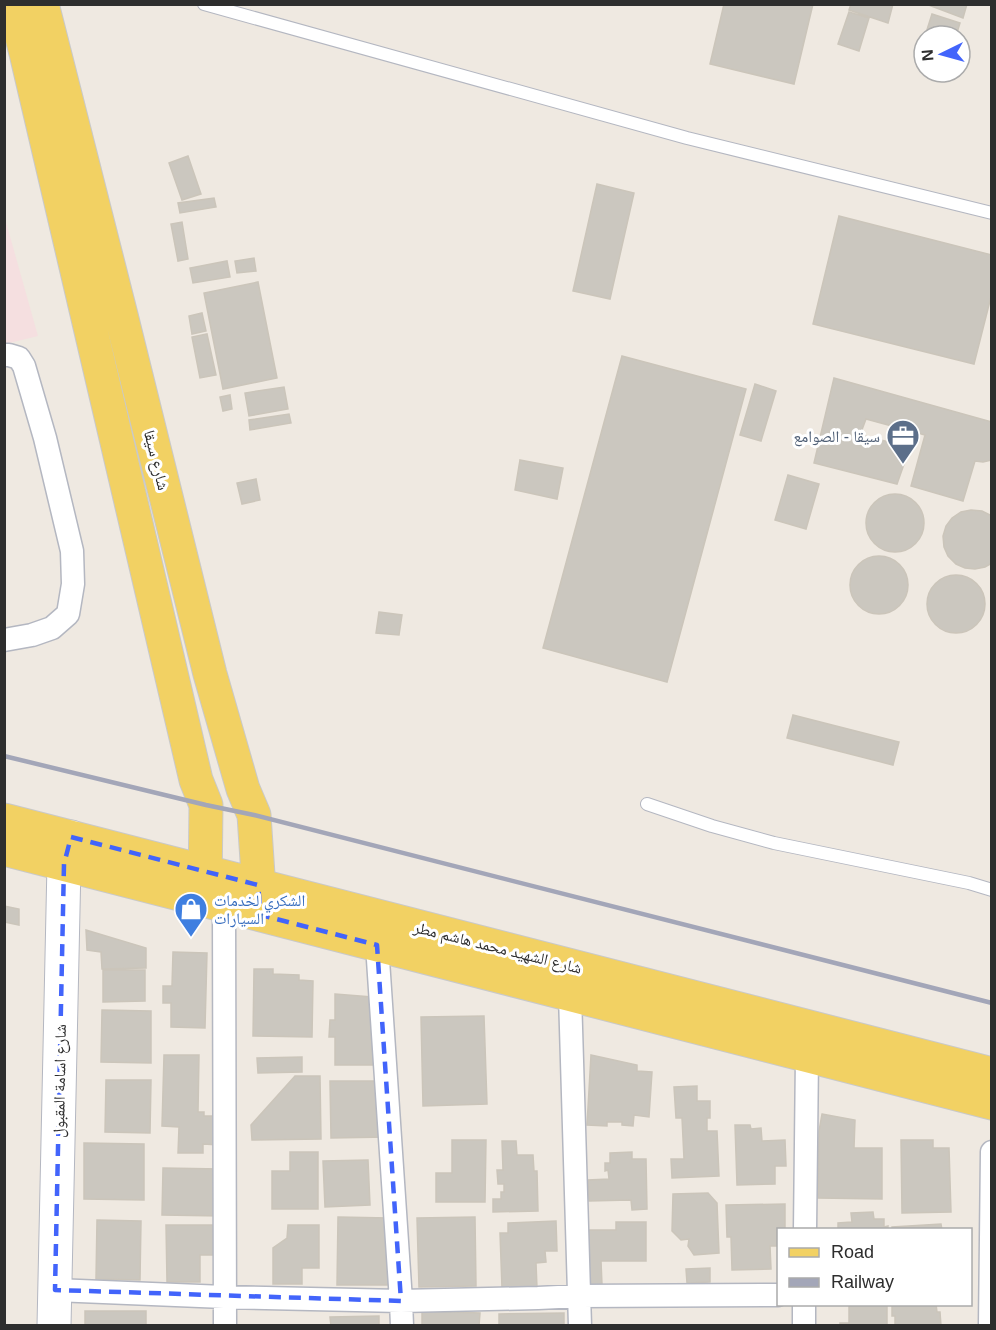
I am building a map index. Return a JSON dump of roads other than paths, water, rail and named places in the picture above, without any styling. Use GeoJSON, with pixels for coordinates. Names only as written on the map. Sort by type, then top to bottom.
{"type":"FeatureCollection","features":[{"type":"Feature","properties":{"kind":"main road","name":"شارع سيقا"},"geometry":{"type":"LineString","coordinates":[[13,4],[15,56],[196,780],[206,805],[211,893]]}},
{"type":"Feature","properties":{"kind":"main road","name":"شارع سيقا"},"geometry":{"type":"LineString","coordinates":[[42,4],[210,674],[243,789],[254,815],[259,900]]}},
{"type":"Feature","properties":{"kind":"main road","name":"شارع الشهيد محمد هاشم مطر"},"geometry":{"type":"LineString","coordinates":[[4,820],[67,851],[211,893],[259,900],[992,1074]]}},
{"type":"Feature","properties":{"kind":"main road","name":"شارع الشهيد محمد هاشم مطر"},"geometry":{"type":"LineString","coordinates":[[4,849],[67,851]]}},
{"type":"Feature","properties":{"kind":"main road","name":"شارع الشهيد محمد هاشم مطر"},"geometry":{"type":"LineString","coordinates":[[259,900],[376,945],[992,1103]]}},
{"type":"Feature","properties":{"kind":"street"},"geometry":{"type":"LineString","coordinates":[[4,355],[19,358],[24,366],[45,438],[72,551],[73,584],[68,614],[52,628],[32,635],[4,640]]}},
{"type":"Feature","properties":{"kind":"street","name":"شارع اسامة المقبول"},"geometry":{"type":"LineString","coordinates":[[54,1326],[67,851]]}},
{"type":"Feature","properties":{"kind":"street"},"geometry":{"type":"LineString","coordinates":[[211,893],[225,1326]]}},
{"type":"Feature","properties":{"kind":"street"},"geometry":{"type":"LineString","coordinates":[[376,945],[402,1326]]}},
{"type":"Feature","properties":{"kind":"street"},"geometry":{"type":"LineString","coordinates":[[570,995],[580,1326]]}},
{"type":"Feature","properties":{"kind":"street"},"geometry":{"type":"LineString","coordinates":[[805,1228],[807,1056]]}},
{"type":"Feature","properties":{"kind":"street"},"geometry":{"type":"LineString","coordinates":[[990,1326],[992,1152]]}},
{"type":"Feature","properties":{"kind":"street"},"geometry":{"type":"LineString","coordinates":[[55,1290],[224,1298],[401,1300],[777,1295]]}},
{"type":"Feature","properties":{"kind":"street"},"geometry":{"type":"LineString","coordinates":[[804,1306],[804,1326]]}},
{"type":"Feature","properties":{"kind":"lane"},"geometry":{"type":"LineString","coordinates":[[204,4],[687,138],[992,213]]}},
{"type":"Feature","properties":{"kind":"lane"},"geometry":{"type":"LineString","coordinates":[[648,804],[712,826],[774,843],[992,890]]}},
{"type":"Feature","properties":{"kind":"railway"},"geometry":{"type":"LineString","coordinates":[[4,756],[254,815],[992,1003]]}},
{"type":"Feature","properties":{"kind":"place","name":"سيقا - الصوامع"},"geometry":{"type":"Point","coordinates":[903,465]}},
{"type":"Feature","properties":{"kind":"place","name":"الشكري لخدمات السيارات"},"geometry":{"type":"Point","coordinates":[191,938]}}]}
